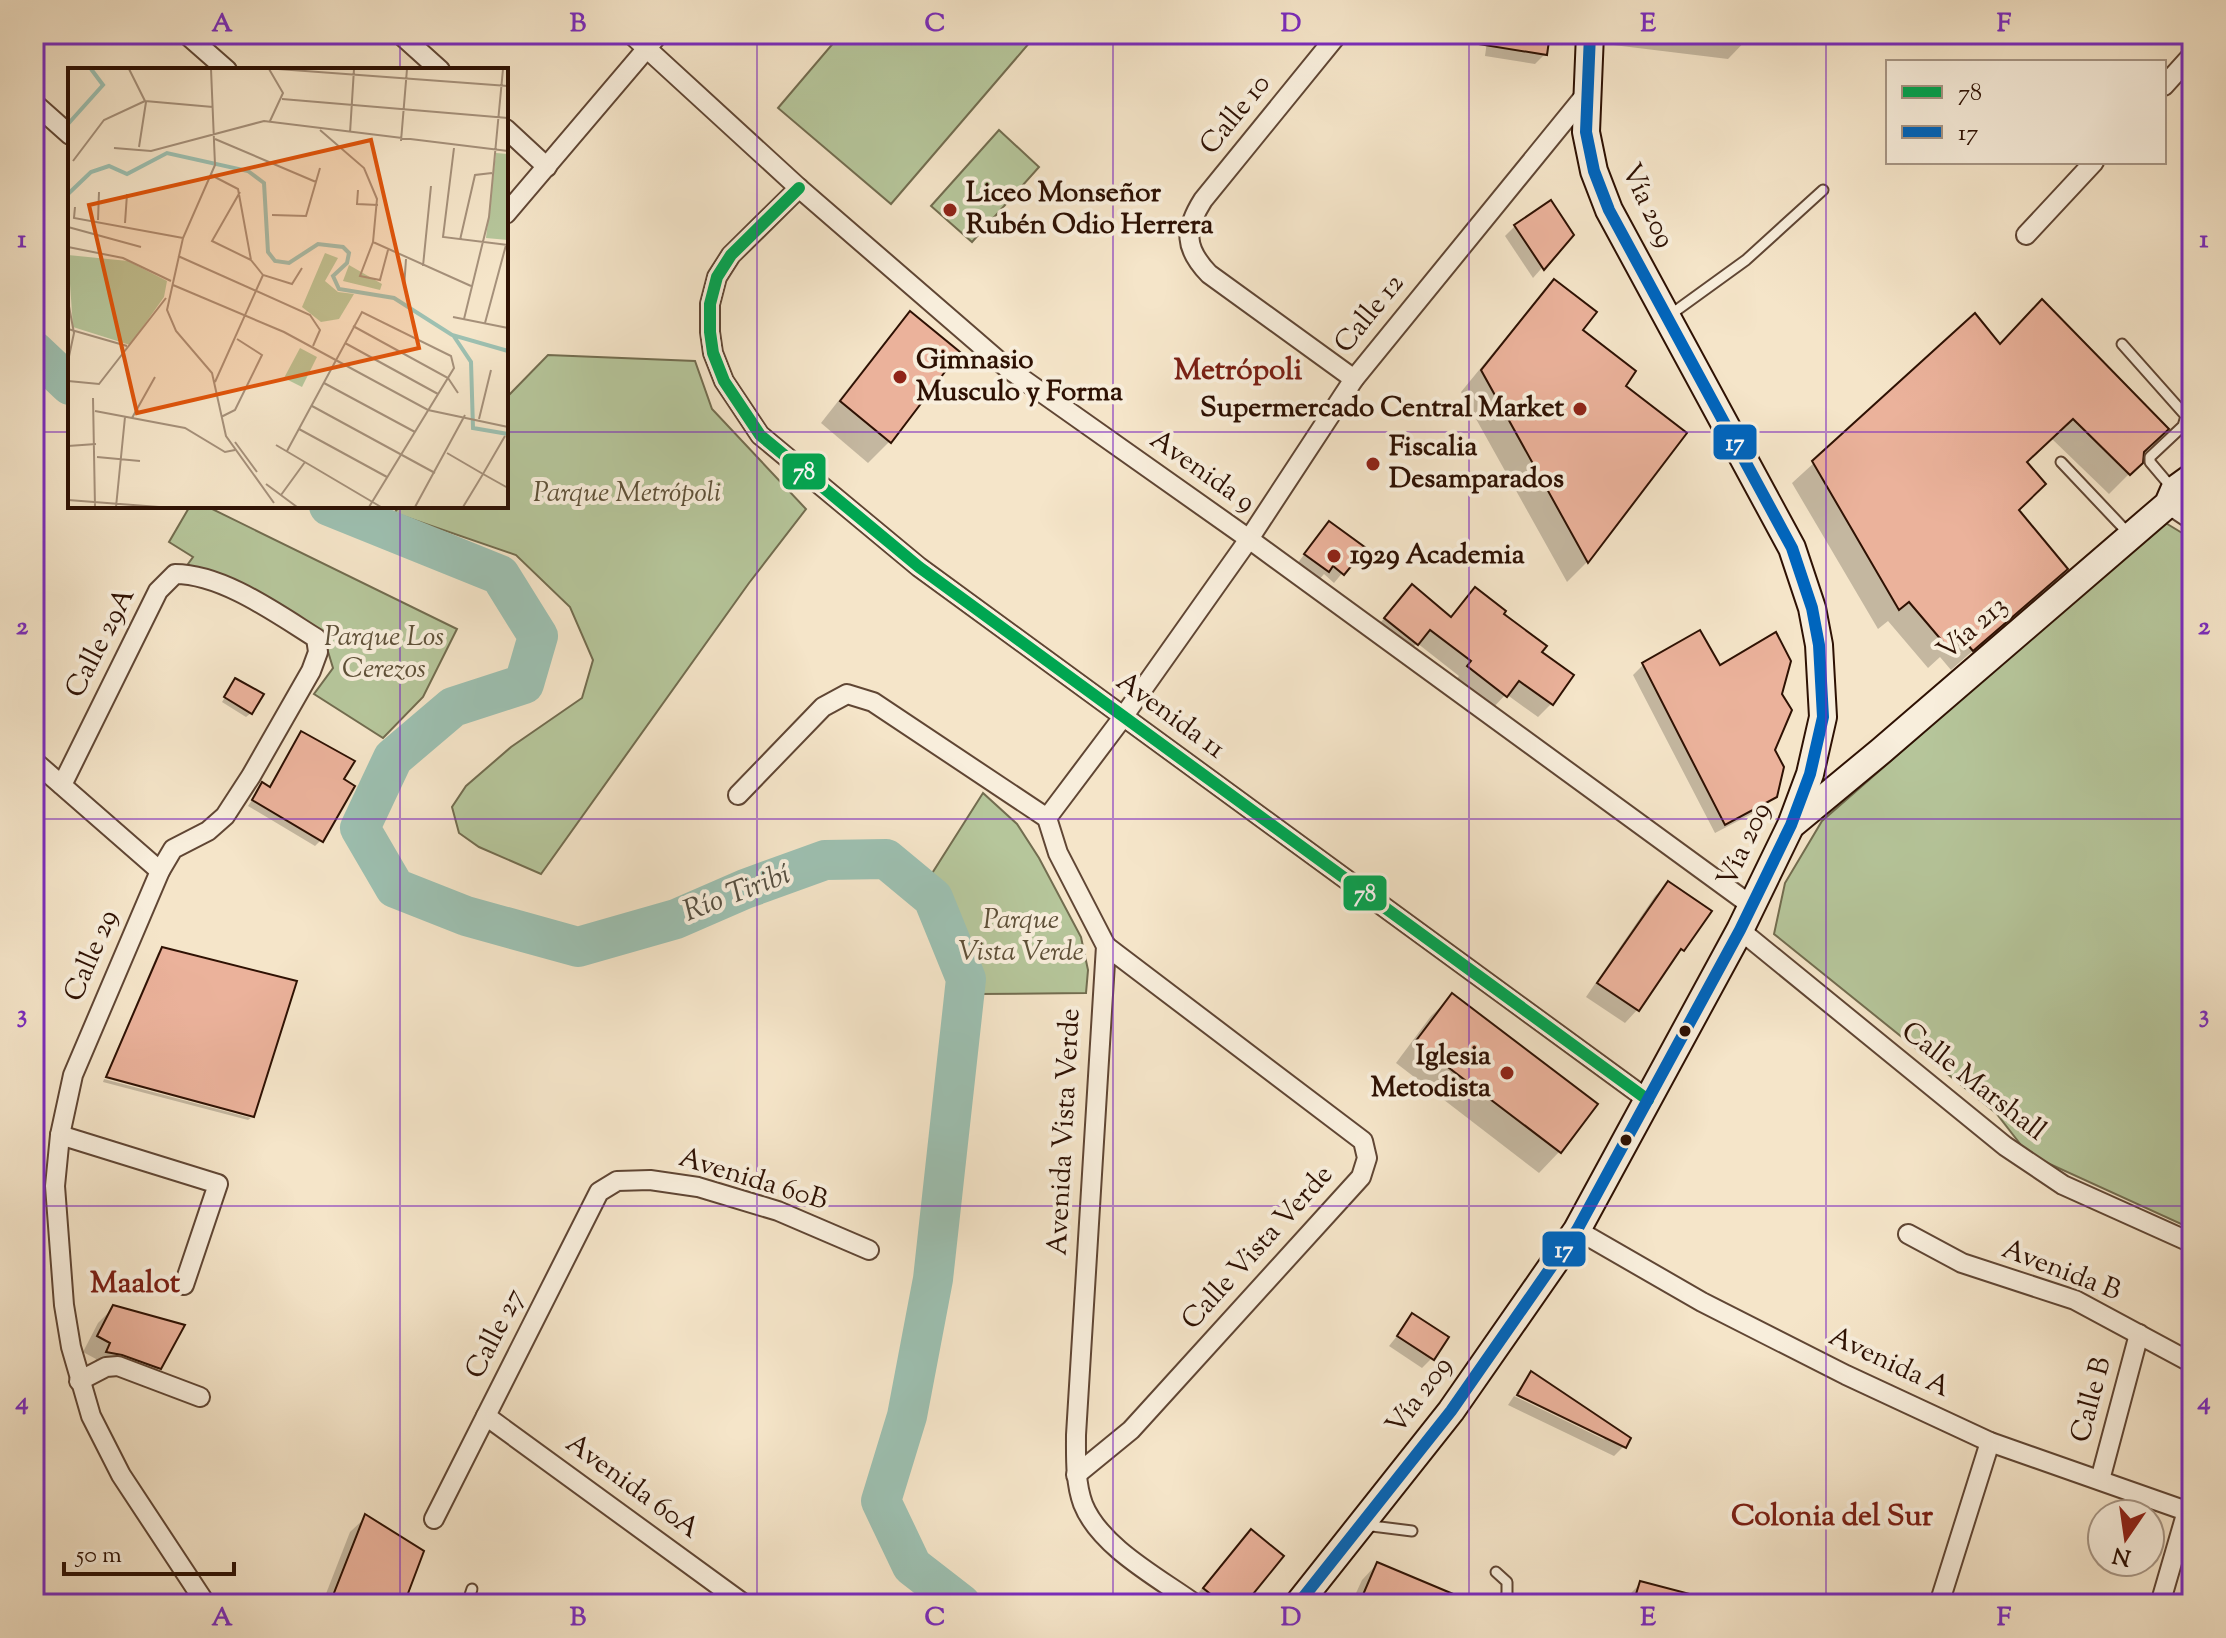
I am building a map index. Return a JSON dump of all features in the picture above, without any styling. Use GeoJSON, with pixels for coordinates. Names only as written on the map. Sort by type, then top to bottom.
{"type":"FeatureCollection","features":[{"type":"Feature","properties":{"kind":"main road","name":"Vía 209"},"geometry":{"type":"LineString","coordinates":[[1298,1604],[1451,1411],[1577,1230],[1740,930],[1791,825],[1810,774],[1823,717],[1819,645],[1812,608],[1792,548],[1609,210],[1594,171],[1586,132],[1590,34]]}},
{"type":"Feature","properties":{"kind":"main road","name":"Vía 213"},"geometry":{"type":"LineString","coordinates":[[1791,825],[1881,751],[2178,491]]}},
{"type":"Feature","properties":{"kind":"street"},"geometry":{"type":"LineString","coordinates":[[186,34],[225,68]]}},
{"type":"Feature","properties":{"kind":"street"},"geometry":{"type":"LineString","coordinates":[[400,34],[438,68]]}},
{"type":"Feature","properties":{"kind":"street","name":"Avenida 9"},"geometry":{"type":"LineString","coordinates":[[631,34],[653,41],[799,188],[1007,368],[1249,539],[1752,906]]}},
{"type":"Feature","properties":{"kind":"street","name":"Calle 10"},"geometry":{"type":"LineString","coordinates":[[1338,34],[1203,200],[1191,218],[1188,236],[1197,261],[1209,274],[1354,379]]}},
{"type":"Feature","properties":{"kind":"street"},"geometry":{"type":"LineString","coordinates":[[508,212],[653,41]]}},
{"type":"Feature","properties":{"kind":"street"},"geometry":{"type":"LineString","coordinates":[[2166,84],[2192,55]]}},
{"type":"Feature","properties":{"kind":"street","name":"Calle 12"},"geometry":{"type":"LineString","coordinates":[[1047,818],[1249,539],[1354,379],[1587,93]]}},
{"type":"Feature","properties":{"kind":"street"},"geometry":{"type":"LineString","coordinates":[[34,103],[68,133]]}},
{"type":"Feature","properties":{"kind":"street"},"geometry":{"type":"LineString","coordinates":[[508,131],[547,167]]}},
{"type":"Feature","properties":{"kind":"street"},"geometry":{"type":"LineString","coordinates":[[2026,235],[2092,164]]}},
{"type":"Feature","properties":{"kind":"street","name":"Avenida 11"},"geometry":{"type":"LineString","coordinates":[[799,188],[731,255],[717,277],[710,304],[713,353],[724,381],[760,435],[919,567],[1648,1100]]}},
{"type":"Feature","properties":{"kind":"street"},"geometry":{"type":"LineString","coordinates":[[2178,491],[2192,520]]}},
{"type":"Feature","properties":{"kind":"street","name":"Calle 29A"},"geometry":{"type":"LineString","coordinates":[[62,785],[158,591],[175,574],[196,574],[260,603],[316,638]]}},
{"type":"Feature","properties":{"kind":"street","name":"Calle 29"},"geometry":{"type":"LineString","coordinates":[[206,1604],[121,1475],[91,1416],[79,1381],[64,1305],[55,1186],[60,1135],[73,1075],[85,1043],[160,871],[173,849],[208,831],[225,816],[311,671],[318,652],[316,638]]}},
{"type":"Feature","properties":{"kind":"street"},"geometry":{"type":"LineString","coordinates":[[738,795],[823,707],[847,694],[873,702],[1047,818],[1058,853],[1106,946]]}},
{"type":"Feature","properties":{"kind":"street"},"geometry":{"type":"LineString","coordinates":[[34,761],[160,871]]}},
{"type":"Feature","properties":{"kind":"street","name":"Calle Marshall"},"geometry":{"type":"LineString","coordinates":[[1740,930],[2005,1146],[2063,1185],[2192,1243]]}},
{"type":"Feature","properties":{"kind":"street","name":"Avenida Vista Verde"},"geometry":{"type":"LineString","coordinates":[[1106,946],[1076,1475],[1083,1503],[1095,1526],[1114,1545],[1195,1604]]}},
{"type":"Feature","properties":{"kind":"street","name":"Calle Vista Verde"},"geometry":{"type":"LineString","coordinates":[[1076,1475],[1131,1430],[1361,1177],[1367,1158],[1363,1141],[1106,946]]}},
{"type":"Feature","properties":{"kind":"street"},"geometry":{"type":"LineString","coordinates":[[60,1135],[218,1184],[184,1285]]}},
{"type":"Feature","properties":{"kind":"street","name":"Avenida 60B"},"geometry":{"type":"LineString","coordinates":[[617,1181],[650,1180],[698,1187],[778,1211],[869,1250]]}},
{"type":"Feature","properties":{"kind":"street","name":"Calle 27"},"geometry":{"type":"LineString","coordinates":[[434,1519],[599,1192],[617,1181]]}},
{"type":"Feature","properties":{"kind":"street","name":"Avenida A"},"geometry":{"type":"LineString","coordinates":[[1577,1230],[1715,1309],[1990,1442],[2190,1512]]}},
{"type":"Feature","properties":{"kind":"street","name":"Avenida B"},"geometry":{"type":"LineString","coordinates":[[1908,1234],[1962,1263],[2075,1300],[2192,1363]]}},
{"type":"Feature","properties":{"kind":"street","name":"Calle B"},"geometry":{"type":"LineString","coordinates":[[2100,1480],[2139,1334]]}},
{"type":"Feature","properties":{"kind":"street"},"geometry":{"type":"LineString","coordinates":[[79,1381],[106,1367],[118,1366],[200,1397]]}},
{"type":"Feature","properties":{"kind":"street","name":"Avenida 60A"},"geometry":{"type":"LineString","coordinates":[[486,1416],[744,1604]]}},
{"type":"Feature","properties":{"kind":"street"},"geometry":{"type":"LineString","coordinates":[[1939,1604],[1990,1442]]}},
{"type":"Feature","properties":{"kind":"street"},"geometry":{"type":"LineString","coordinates":[[2160,1604],[2190,1512]]}},
{"type":"Feature","properties":{"kind":"lane"},"geometry":{"type":"LineString","coordinates":[[1667,317],[1746,260],[1823,190]]}},
{"type":"Feature","properties":{"kind":"lane"},"geometry":{"type":"LineString","coordinates":[[2122,344],[2186,416],[2183,426],[2150,457],[2150,462],[2178,491]]}},
{"type":"Feature","properties":{"kind":"lane"},"geometry":{"type":"LineString","coordinates":[[2061,462],[2130,535]]}},
{"type":"Feature","properties":{"kind":"lane"},"geometry":{"type":"LineString","coordinates":[[1360,1525],[1412,1531]]}},
{"type":"Feature","properties":{"kind":"lane"},"geometry":{"type":"LineString","coordinates":[[1496,1572],[1507,1582],[1504,1604]]}},
{"type":"Feature","properties":{"kind":"lane"},"geometry":{"type":"LineString","coordinates":[[467,1604],[472,1589]]}},
{"type":"Feature","properties":{"kind":"green space"},"geometry":{"type":"Polygon","coordinates":[[[841,34],[1037,34],[891,204],[778,108],[841,34]]]}},
{"type":"Feature","properties":{"kind":"green space"},"geometry":{"type":"Polygon","coordinates":[[[999,130],[1039,167],[972,242],[931,206],[999,130]]]}},
{"type":"Feature","properties":{"kind":"green space","name":"Parque Metrópoli"},"geometry":{"type":"Polygon","coordinates":[[[548,355],[695,361],[712,409],[806,509],[749,583],[541,874],[479,847],[459,833],[452,807],[466,786],[511,747],[582,698],[593,660],[570,607],[516,555],[394,513],[398,508],[508,508],[508,396],[548,355]]]}},
{"type":"Feature","properties":{"kind":"green space","name":"Parque Los Cerezos"},"geometry":{"type":"Polygon","coordinates":[[[189,508],[210,508],[457,629],[423,697],[383,738],[314,694],[333,668],[326,645],[196,574],[188,564],[193,557],[169,542],[189,508]]]}},
{"type":"Feature","properties":{"kind":"green space"},"geometry":{"type":"Polygon","coordinates":[[[2164,522],[2192,539],[2192,1229],[2028,1154],[1996,1113],[1774,934],[1785,883],[1822,821],[2164,522]]]}},
{"type":"Feature","properties":{"kind":"green space","name":"Parque Vista Verde"},"geometry":{"type":"Polygon","coordinates":[[[983,793],[1017,824],[1081,937],[1088,970],[1086,993],[979,994],[979,974],[945,885],[931,875],[983,793]]]}},
{"type":"Feature","properties":{"kind":"building"},"geometry":{"type":"Polygon","coordinates":[[[1479,34],[1550,34],[1547,55],[1478,44],[1479,34]]]}},
{"type":"Feature","properties":{"kind":"building"},"geometry":{"type":"Polygon","coordinates":[[[1551,200],[1574,235],[1544,270],[1514,225],[1551,200]]]}},
{"type":"Feature","properties":{"kind":"building","name":"Supermercado Central Market"},"geometry":{"type":"Polygon","coordinates":[[[1554,279],[1597,312],[1583,330],[1636,371],[1626,386],[1687,433],[1588,563],[1481,370],[1554,279]]]}},
{"type":"Feature","properties":{"kind":"building"},"geometry":{"type":"Polygon","coordinates":[[[2042,299],[2169,429],[2144,452],[2143,463],[2130,475],[2073,419],[2027,462],[2046,484],[2019,510],[2068,569],[1973,651],[1962,638],[1949,649],[1909,602],[1899,610],[1812,461],[1975,313],[2000,344],[2042,299]]]}},
{"type":"Feature","properties":{"kind":"building","name":"Gimnasio Musculo y Forma"},"geometry":{"type":"Polygon","coordinates":[[[910,311],[960,352],[891,443],[840,401],[910,311]]]}},
{"type":"Feature","properties":{"kind":"building"},"geometry":{"type":"Polygon","coordinates":[[[1329,521],[1366,548],[1344,575],[1333,566],[1329,572],[1304,554],[1329,521]]]}},
{"type":"Feature","properties":{"kind":"building"},"geometry":{"type":"Polygon","coordinates":[[[1412,584],[1451,617],[1475,587],[1506,611],[1504,614],[1547,646],[1542,652],[1574,675],[1553,705],[1519,681],[1507,697],[1467,666],[1471,661],[1430,630],[1418,645],[1384,618],[1412,584]]]}},
{"type":"Feature","properties":{"kind":"building"},"geometry":{"type":"Polygon","coordinates":[[[1700,630],[1720,665],[1776,632],[1791,661],[1782,694],[1792,710],[1775,750],[1784,767],[1777,797],[1725,825],[1642,663],[1700,630]]]}},
{"type":"Feature","properties":{"kind":"building"},"geometry":{"type":"Polygon","coordinates":[[[235,678],[264,694],[252,714],[224,697],[235,678]]]}},
{"type":"Feature","properties":{"kind":"building"},"geometry":{"type":"Polygon","coordinates":[[[301,731],[355,761],[344,779],[355,786],[323,842],[252,800],[262,782],[270,787],[301,731]]]}},
{"type":"Feature","properties":{"kind":"building"},"geometry":{"type":"Polygon","coordinates":[[[1668,881],[1712,911],[1684,951],[1681,949],[1639,1011],[1597,983],[1668,881]]]}},
{"type":"Feature","properties":{"kind":"building"},"geometry":{"type":"Polygon","coordinates":[[[162,947],[297,981],[254,1117],[106,1077],[162,947]]]}},
{"type":"Feature","properties":{"kind":"building","name":"Iglesia Metodista"},"geometry":{"type":"Polygon","coordinates":[[[1452,993],[1598,1104],[1561,1153],[1415,1042],[1452,993]]]}},
{"type":"Feature","properties":{"kind":"building"},"geometry":{"type":"Polygon","coordinates":[[[113,1305],[185,1325],[161,1369],[106,1352],[110,1343],[97,1336],[113,1305]]]}},
{"type":"Feature","properties":{"kind":"building"},"geometry":{"type":"Polygon","coordinates":[[[1412,1313],[1449,1337],[1434,1360],[1397,1336],[1412,1313]]]}},
{"type":"Feature","properties":{"kind":"building"},"geometry":{"type":"Polygon","coordinates":[[[1531,1371],[1631,1438],[1626,1448],[1517,1395],[1531,1371]]]}},
{"type":"Feature","properties":{"kind":"building"},"geometry":{"type":"Polygon","coordinates":[[[365,1514],[424,1551],[404,1604],[351,1604],[332,1598],[365,1514]]]}},
{"type":"Feature","properties":{"kind":"building"},"geometry":{"type":"Polygon","coordinates":[[[1251,1529],[1284,1556],[1245,1604],[1223,1604],[1203,1588],[1251,1529]]]}},
{"type":"Feature","properties":{"kind":"building"},"geometry":{"type":"Polygon","coordinates":[[[1377,1562],[1477,1604],[1359,1604],[1377,1562]]]}},
{"type":"Feature","properties":{"kind":"building"},"geometry":{"type":"Polygon","coordinates":[[[1640,1581],[1705,1598],[1705,1604],[1633,1604],[1640,1581]]]}},
{"type":"Feature","properties":{"kind":"waterway","name":"Río Tiribí"},"geometry":{"type":"LineString","coordinates":[[34,351],[68,383]]}},
{"type":"Feature","properties":{"kind":"waterway","name":"Río Tiribí"},"geometry":{"type":"LineString","coordinates":[[334,508],[500,575],[538,636],[524,684],[453,707],[393,758],[360,828],[395,888],[466,916],[578,947],[676,919],[745,889],[825,860],[886,859],[933,898],[966,979],[933,1279],[907,1416],[881,1501],[912,1566],[961,1604]]}},
{"type":"Feature","properties":{"kind":"transit line","name":"17"},"geometry":{"type":"LineString","coordinates":[[1298,1604],[1451,1411],[1577,1230],[1740,930],[1791,825],[1810,774],[1823,717],[1819,645],[1812,608],[1792,548],[1609,210],[1594,171],[1586,132],[1590,34]]}},
{"type":"Feature","properties":{"kind":"transit line","name":"78"},"geometry":{"type":"LineString","coordinates":[[799,188],[731,255],[717,277],[710,304],[713,353],[724,381],[760,435],[919,567],[1648,1100]]}},
{"type":"Feature","properties":{"kind":"place","name":"Liceo Monseñor Rubén Odio Herrera"},"geometry":{"type":"Point","coordinates":[950,210]}},
{"type":"Feature","properties":{"kind":"place","name":"Gimnasio Musculo y Forma"},"geometry":{"type":"Point","coordinates":[900,377]}},
{"type":"Feature","properties":{"kind":"place","name":"Supermercado Central Market"},"geometry":{"type":"Point","coordinates":[1580,409]}},
{"type":"Feature","properties":{"kind":"place","name":"Fiscalia Desamparados"},"geometry":{"type":"Point","coordinates":[1373,464]}},
{"type":"Feature","properties":{"kind":"place","name":"1929 Academia"},"geometry":{"type":"Point","coordinates":[1334,556]}},
{"type":"Feature","properties":{"kind":"place","name":"Iglesia Metodista"},"geometry":{"type":"Point","coordinates":[1507,1073]}},
{"type":"Feature","properties":{"kind":"district","name":"Metrópoli"},"geometry":{"type":"Point","coordinates":[1238,371]}},
{"type":"Feature","properties":{"kind":"district","name":"Maalot"},"geometry":{"type":"Point","coordinates":[135,1284]}},
{"type":"Feature","properties":{"kind":"district","name":"Colonia del Sur"},"geometry":{"type":"Point","coordinates":[1832,1517]}}]}
